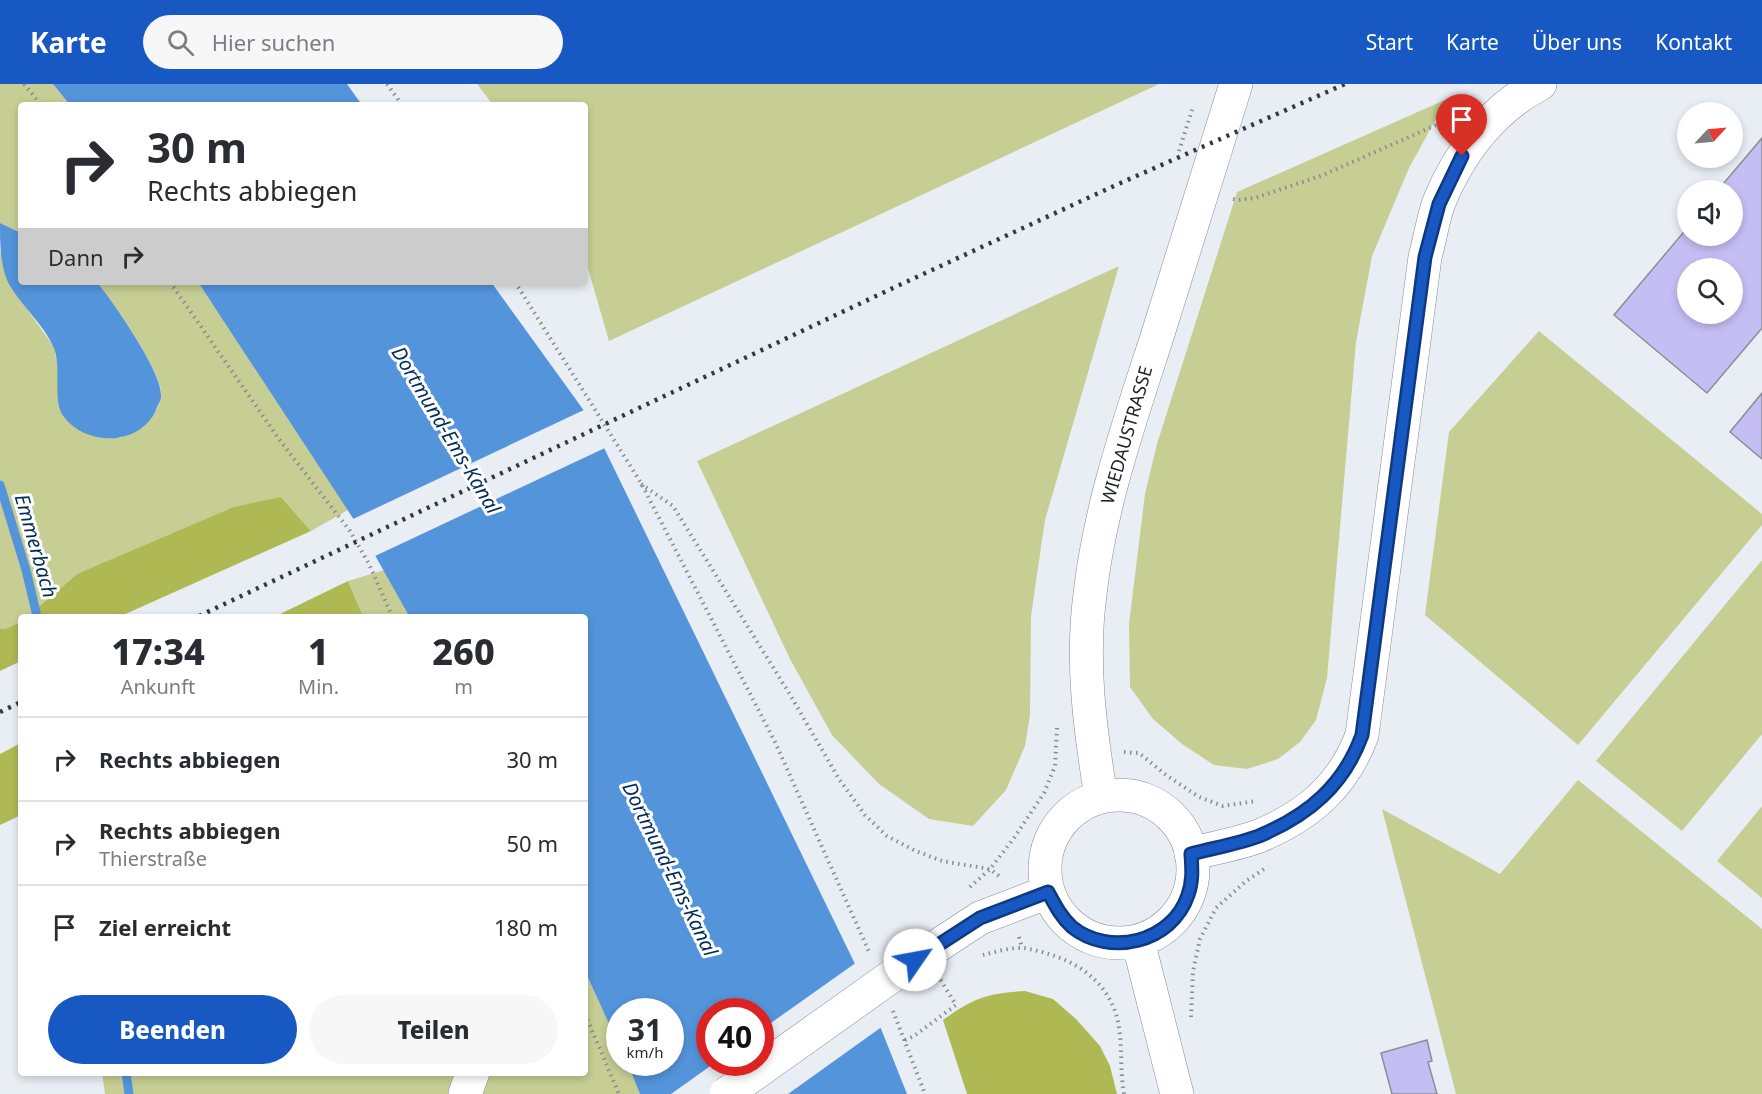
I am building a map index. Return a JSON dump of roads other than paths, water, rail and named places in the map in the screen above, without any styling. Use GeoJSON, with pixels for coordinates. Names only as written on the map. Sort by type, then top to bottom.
{"type":"FeatureCollection","features":[{"type":"Feature","properties":{"kind":"main road","name":"WIEDAUSTRASSE"},"geometry":{"type":"LineString","coordinates":[[1101,797],[1089,726],[1086,651],[1097,546],[1126,431],[1236,84]]}},
{"type":"Feature","properties":{"kind":"main road"},"geometry":{"type":"LineString","coordinates":[[1191,854],[1257,837],[1285,823],[1308,809],[1334,785],[1353,759],[1362,735],[1425,257],[1439,204],[1462,156],[1494,117],[1540,84]]}},
{"type":"Feature","properties":{"kind":"main road"},"geometry":{"type":"LineString","coordinates":[[1120,795],[1154,804],[1171,816],[1184,834],[1191,854],[1192,877],[1187,898],[1177,916],[1160,931],[1138,941],[1122,944],[1088,937],[1071,926],[1058,912],[1048,892],[1045,869],[1048,847],[1060,824],[1079,807],[1101,797],[1120,795]]}},
{"type":"Feature","properties":{"kind":"main road"},"geometry":{"type":"LineString","coordinates":[[726,1094],[899,971],[980,918],[1048,892]]}},
{"type":"Feature","properties":{"kind":"main road"},"geometry":{"type":"LineString","coordinates":[[1138,941],[1177,1094]]}},
{"type":"Feature","properties":{"kind":"main road"},"geometry":{"type":"LineString","coordinates":[[465,1094],[472,1076]]}},
{"type":"Feature","properties":{"kind":"water"},"geometry":{"type":"Polygon","coordinates":[[[53,84],[347,84],[360,102],[68,102],[53,84]]]}},
{"type":"Feature","properties":{"kind":"water"},"geometry":{"type":"Polygon","coordinates":[[[0,223],[18,232],[18,285],[99,285],[125,321],[155,372],[160,386],[161,399],[156,410],[148,422],[138,430],[126,436],[99,437],[86,434],[64,417],[58,402],[56,354],[44,330],[10,286],[4,272],[0,223]]]}},
{"type":"Feature","properties":{"kind":"water","name":"Dortmund-Ems-Kanal"},"geometry":{"type":"Polygon","coordinates":[[[200,285],[493,285],[590,419],[856,966],[907,1094],[640,1094],[633,1076],[684,1076],[684,998],[606,998],[606,1017],[588,978],[588,614],[408,614],[362,532],[200,285]]]}},
{"type":"Feature","properties":{"kind":"waterway","name":"Emmerbach"},"geometry":{"type":"LineString","coordinates":[[0,485],[26,570],[37,614]]}},
{"type":"Feature","properties":{"kind":"waterway","name":"Emmerbach"},"geometry":{"type":"LineString","coordinates":[[127,1076],[129,1094]]}},
{"type":"Feature","properties":{"kind":"railway"},"geometry":{"type":"LineString","coordinates":[[203,614],[893,288],[1116,185],[1345,84]]}},
{"type":"Feature","properties":{"kind":"railway"},"geometry":{"type":"LineString","coordinates":[[0,712],[18,703]]}}]}
